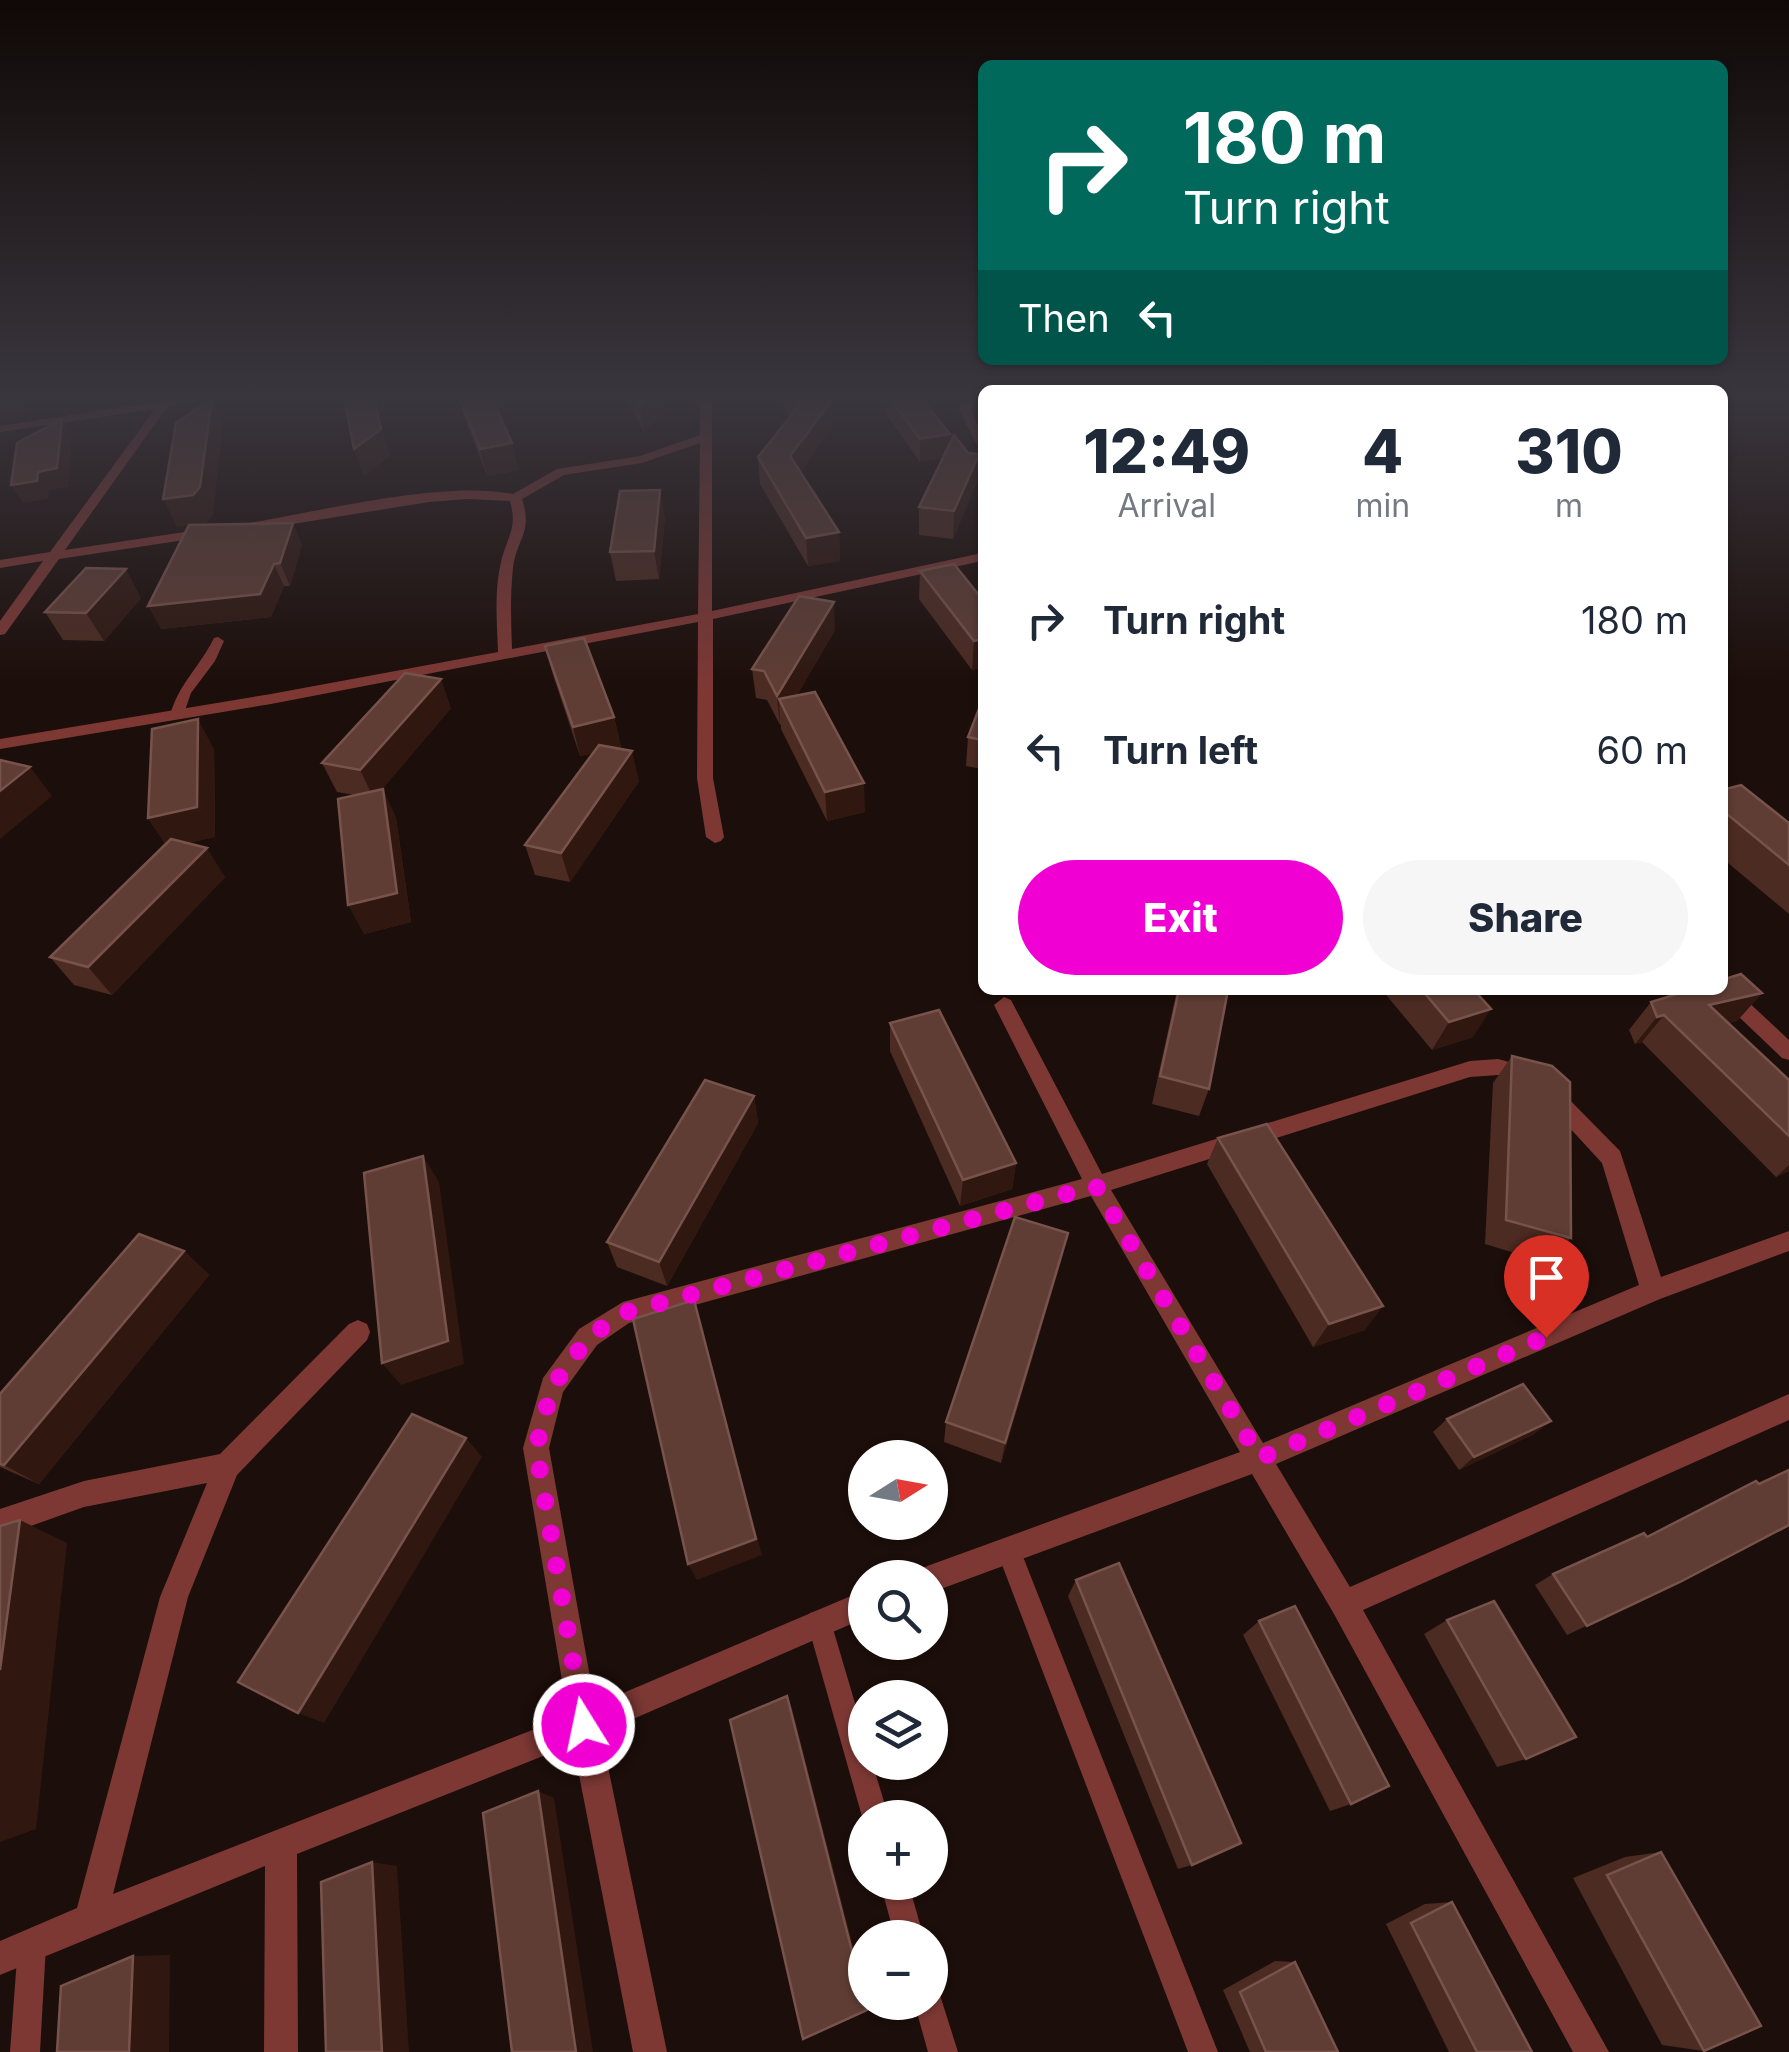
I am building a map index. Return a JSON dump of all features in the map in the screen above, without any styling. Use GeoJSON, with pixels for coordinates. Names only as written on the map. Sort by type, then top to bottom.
{"type":"FeatureCollection","features":[{"type":"Feature","properties":{"kind":"street"},"geometry":{"type":"LineString","coordinates":[[0,632],[97,494]]}},
{"type":"Feature","properties":{"kind":"street"},"geometry":{"type":"LineString","coordinates":[[0,564],[467,494]]}},
{"type":"Feature","properties":{"kind":"street"},"geometry":{"type":"LineString","coordinates":[[497,494],[514,498],[522,494]]}},
{"type":"Feature","properties":{"kind":"street"},"geometry":{"type":"LineString","coordinates":[[706,494],[705,778],[715,837]]}},
{"type":"Feature","properties":{"kind":"street"},"geometry":{"type":"LineString","coordinates":[[505,654],[503,605],[507,562],[522,520],[514,498]]}},
{"type":"Feature","properties":{"kind":"street"},"geometry":{"type":"LineString","coordinates":[[0,744],[178,716],[703,617],[978,558]]}},
{"type":"Feature","properties":{"kind":"street"},"geometry":{"type":"LineString","coordinates":[[1728,995],[1789,1052]]}},
{"type":"Feature","properties":{"kind":"street"},"geometry":{"type":"LineString","coordinates":[[1004,1005],[1096,1186],[1344,1604],[1592,2052]]}},
{"type":"Feature","properties":{"kind":"street"},"geometry":{"type":"LineString","coordinates":[[650,2052],[584,1725],[536,1448],[552,1387],[588,1338],[623,1313],[1096,1186],[1470,1069],[1498,1066],[1530,1075],[1567,1108],[1612,1158],[1652,1292]]}},
{"type":"Feature","properties":{"kind":"street"},"geometry":{"type":"LineString","coordinates":[[948,1572],[1260,1458],[1652,1292],[1789,1241]]}},
{"type":"Feature","properties":{"kind":"street"},"geometry":{"type":"LineString","coordinates":[[90,1918],[174,1597],[226,1466],[358,1332]]}},
{"type":"Feature","properties":{"kind":"street"},"geometry":{"type":"LineString","coordinates":[[1344,1604],[1789,1407]]}},
{"type":"Feature","properties":{"kind":"street"},"geometry":{"type":"LineString","coordinates":[[0,1523],[84,1494],[226,1466]]}},
{"type":"Feature","properties":{"kind":"street"},"geometry":{"type":"LineString","coordinates":[[0,1958],[90,1918],[584,1725],[848,1611]]}},
{"type":"Feature","properties":{"kind":"street"},"geometry":{"type":"LineString","coordinates":[[281,2052],[282,1846]]}},
{"type":"Feature","properties":{"kind":"lane"},"geometry":{"type":"LineString","coordinates":[[178,716],[186,684],[214,659],[218,641]]}},
{"type":"Feature","properties":{"kind":"lane"},"geometry":{"type":"LineString","coordinates":[[1008,1548],[1203,2052]]}},
{"type":"Feature","properties":{"kind":"lane"},"geometry":{"type":"LineString","coordinates":[[819,1622],[870,1800]]}},
{"type":"Feature","properties":{"kind":"lane"},"geometry":{"type":"LineString","coordinates":[[25,2052],[32,1945]]}},
{"type":"Feature","properties":{"kind":"lane"},"geometry":{"type":"LineString","coordinates":[[933,2020],[943,2052]]}},
{"type":"Feature","properties":{"kind":"building"},"geometry":{"type":"Polygon","coordinates":[[[164,494],[194,494],[193,495],[163,499],[164,494]]]}},
{"type":"Feature","properties":{"kind":"building"},"geometry":{"type":"Polygon","coordinates":[[[620,494],[660,494],[654,551],[610,552],[620,494]]]}},
{"type":"Feature","properties":{"kind":"building"},"geometry":{"type":"Polygon","coordinates":[[[780,494],[814,494],[839,532],[806,538],[780,494]]]}},
{"type":"Feature","properties":{"kind":"building"},"geometry":{"type":"Polygon","coordinates":[[[925,494],[962,494],[954,511],[919,507],[925,494]]]}},
{"type":"Feature","properties":{"kind":"building"},"geometry":{"type":"Polygon","coordinates":[[[293,523],[280,563],[274,564],[260,594],[148,606],[189,525],[293,523]]]}},
{"type":"Feature","properties":{"kind":"building"},"geometry":{"type":"Polygon","coordinates":[[[954,564],[978,594],[978,640],[974,641],[920,571],[954,564]]]}},
{"type":"Feature","properties":{"kind":"building"},"geometry":{"type":"Polygon","coordinates":[[[86,568],[126,569],[86,613],[45,612],[86,568]]]}},
{"type":"Feature","properties":{"kind":"building"},"geometry":{"type":"Polygon","coordinates":[[[799,596],[834,602],[777,696],[764,671],[752,669],[799,596]]]}},
{"type":"Feature","properties":{"kind":"building"},"geometry":{"type":"Polygon","coordinates":[[[584,638],[614,717],[573,727],[545,646],[584,638]]]}},
{"type":"Feature","properties":{"kind":"building"},"geometry":{"type":"Polygon","coordinates":[[[405,673],[441,679],[360,770],[322,763],[405,673]]]}},
{"type":"Feature","properties":{"kind":"building"},"geometry":{"type":"Polygon","coordinates":[[[815,692],[864,783],[825,792],[779,699],[815,692]]]}},
{"type":"Feature","properties":{"kind":"building"},"geometry":{"type":"Polygon","coordinates":[[[978,711],[978,739],[968,737],[978,711]]]}},
{"type":"Feature","properties":{"kind":"building"},"geometry":{"type":"Polygon","coordinates":[[[198,719],[197,807],[148,818],[152,729],[198,719]]]}},
{"type":"Feature","properties":{"kind":"building"},"geometry":{"type":"Polygon","coordinates":[[[599,745],[632,751],[561,853],[525,845],[599,745]]]}},
{"type":"Feature","properties":{"kind":"building"},"geometry":{"type":"Polygon","coordinates":[[[0,760],[30,767],[0,791],[0,760]]]}},
{"type":"Feature","properties":{"kind":"building"},"geometry":{"type":"Polygon","coordinates":[[[1741,785],[1789,823],[1789,865],[1728,815],[1728,788],[1741,785]]]}},
{"type":"Feature","properties":{"kind":"building"},"geometry":{"type":"Polygon","coordinates":[[[383,789],[397,893],[348,905],[338,799],[383,789]]]}},
{"type":"Feature","properties":{"kind":"building"},"geometry":{"type":"Polygon","coordinates":[[[171,839],[207,848],[88,967],[50,957],[171,839]]]}},
{"type":"Feature","properties":{"kind":"building"},"geometry":{"type":"Polygon","coordinates":[[[1741,974],[1762,993],[1709,1005],[1789,1080],[1789,1136],[1664,1015],[1657,1017],[1651,1002],[1674,995],[1728,995],[1728,978],[1741,974]]]}},
{"type":"Feature","properties":{"kind":"building"},"geometry":{"type":"Polygon","coordinates":[[[1178,995],[1227,995],[1209,1089],[1160,1076],[1178,995]]]}},
{"type":"Feature","properties":{"kind":"building"},"geometry":{"type":"Polygon","coordinates":[[[1426,995],[1478,995],[1491,1009],[1449,1022],[1426,995]]]}},
{"type":"Feature","properties":{"kind":"building"},"geometry":{"type":"Polygon","coordinates":[[[939,1010],[1016,1163],[963,1180],[890,1023],[939,1010]]]}},
{"type":"Feature","properties":{"kind":"building"},"geometry":{"type":"Polygon","coordinates":[[[1512,1056],[1552,1066],[1570,1082],[1571,1238],[1506,1220],[1512,1056]]]}},
{"type":"Feature","properties":{"kind":"building"},"geometry":{"type":"Polygon","coordinates":[[[705,1080],[754,1096],[659,1262],[607,1242],[705,1080]]]}},
{"type":"Feature","properties":{"kind":"building"},"geometry":{"type":"Polygon","coordinates":[[[1267,1124],[1383,1306],[1329,1324],[1218,1138],[1267,1124]]]}},
{"type":"Feature","properties":{"kind":"building"},"geometry":{"type":"Polygon","coordinates":[[[423,1156],[448,1341],[382,1363],[364,1173],[423,1156]]]}},
{"type":"Feature","properties":{"kind":"building"},"geometry":{"type":"Polygon","coordinates":[[[1015,1217],[1068,1233],[1005,1443],[946,1422],[1015,1217]]]}},
{"type":"Feature","properties":{"kind":"building"},"geometry":{"type":"Polygon","coordinates":[[[139,1234],[184,1251],[4,1465],[0,1464],[0,1394],[139,1234]]]}},
{"type":"Feature","properties":{"kind":"building"},"geometry":{"type":"Polygon","coordinates":[[[694,1300],[756,1539],[688,1564],[633,1319],[694,1300]]]}},
{"type":"Feature","properties":{"kind":"building"},"geometry":{"type":"Polygon","coordinates":[[[1523,1384],[1551,1421],[1474,1457],[1447,1419],[1523,1384]]]}},
{"type":"Feature","properties":{"kind":"building"},"geometry":{"type":"Polygon","coordinates":[[[412,1414],[466,1438],[298,1713],[238,1682],[412,1414]]]}},
{"type":"Feature","properties":{"kind":"building"},"geometry":{"type":"Polygon","coordinates":[[[1789,1470],[1789,1525],[1587,1626],[1553,1574],[1644,1533],[1647,1537],[1756,1481],[1759,1484],[1789,1470]]]}},
{"type":"Feature","properties":{"kind":"building"},"geometry":{"type":"Polygon","coordinates":[[[20,1520],[0,1670],[0,1526],[20,1520]]]}},
{"type":"Feature","properties":{"kind":"building"},"geometry":{"type":"Polygon","coordinates":[[[1119,1563],[1241,1843],[1192,1865],[1076,1580],[1119,1563]]]}},
{"type":"Feature","properties":{"kind":"building"},"geometry":{"type":"Polygon","coordinates":[[[1494,1601],[1576,1737],[1526,1759],[1447,1620],[1494,1601]]]}},
{"type":"Feature","properties":{"kind":"building"},"geometry":{"type":"Polygon","coordinates":[[[1295,1606],[1389,1786],[1351,1804],[1259,1621],[1295,1606]]]}},
{"type":"Feature","properties":{"kind":"building"},"geometry":{"type":"Polygon","coordinates":[[[787,1696],[848,1935],[848,2019],[803,2039],[730,1720],[787,1696]]]}},
{"type":"Feature","properties":{"kind":"building"},"geometry":{"type":"Polygon","coordinates":[[[538,1791],[576,2052],[512,2052],[483,1813],[538,1791]]]}},
{"type":"Feature","properties":{"kind":"building"},"geometry":{"type":"Polygon","coordinates":[[[1661,1852],[1761,2026],[1704,2051],[1607,1875],[1661,1852]]]}},
{"type":"Feature","properties":{"kind":"building"},"geometry":{"type":"Polygon","coordinates":[[[372,1862],[382,2052],[326,2052],[321,1882],[372,1862]]]}},
{"type":"Feature","properties":{"kind":"building"},"geometry":{"type":"Polygon","coordinates":[[[1452,1902],[1532,2052],[1477,2052],[1411,1923],[1452,1902]]]}},
{"type":"Feature","properties":{"kind":"building"},"geometry":{"type":"Polygon","coordinates":[[[133,1956],[129,2052],[57,2052],[61,1986],[133,1956]]]}},
{"type":"Feature","properties":{"kind":"building"},"geometry":{"type":"Polygon","coordinates":[[[1295,1962],[1338,2052],[1266,2052],[1240,1992],[1295,1962]]]}},
{"type":"Feature","properties":{"kind":"route"},"geometry":{"type":"LineString","coordinates":[[584,1725],[536,1448],[552,1387],[588,1338],[623,1313],[1096,1186],[1260,1458],[1546,1337]]}}]}
